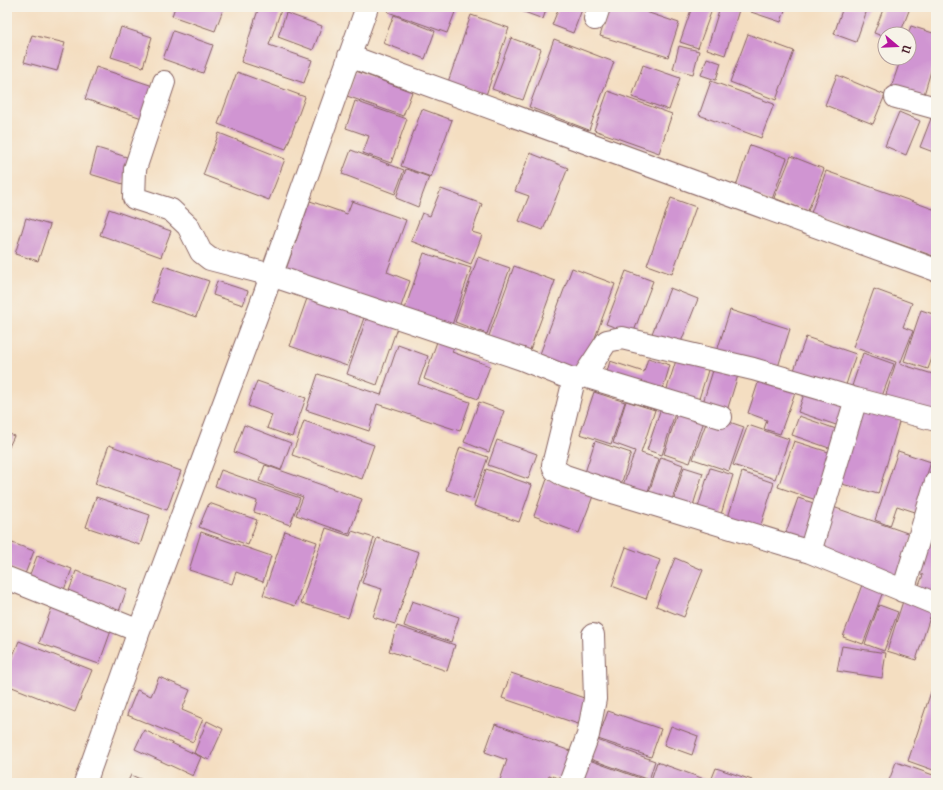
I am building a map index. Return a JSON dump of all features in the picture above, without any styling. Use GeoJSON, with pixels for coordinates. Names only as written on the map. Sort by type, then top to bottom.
{"type":"FeatureCollection","features":[{"type":"Feature","properties":{"kind":"street"},"geometry":{"type":"LineString","coordinates":[[85,783],[271,275],[366,7]]}},
{"type":"Feature","properties":{"kind":"street"},"geometry":{"type":"LineString","coordinates":[[349,56],[936,270]]}},
{"type":"Feature","properties":{"kind":"street"},"geometry":{"type":"LineString","coordinates":[[164,82],[135,169],[134,198],[171,210],[188,226],[201,252],[210,259],[271,275],[579,378],[721,416]]}},
{"type":"Feature","properties":{"kind":"street"},"geometry":{"type":"LineString","coordinates":[[896,97],[936,108]]}},
{"type":"Feature","properties":{"kind":"street"},"geometry":{"type":"LineString","coordinates":[[936,420],[856,399],[753,369],[622,338],[607,341],[579,378],[553,464],[556,470],[565,476],[810,552],[936,604]]}},
{"type":"Feature","properties":{"kind":"street"},"geometry":{"type":"LineString","coordinates":[[810,552],[856,399]]}},
{"type":"Feature","properties":{"kind":"street"},"geometry":{"type":"LineString","coordinates":[[903,591],[936,482]]}},
{"type":"Feature","properties":{"kind":"street"},"geometry":{"type":"LineString","coordinates":[[7,578],[140,631]]}},
{"type":"Feature","properties":{"kind":"street"},"geometry":{"type":"LineString","coordinates":[[570,783],[588,735],[596,699],[593,635]]}},
{"type":"Feature","properties":{"kind":"building"},"geometry":{"type":"Polygon","coordinates":[[[175,7],[224,7],[215,31],[172,16],[175,7]]]}},
{"type":"Feature","properties":{"kind":"building"},"geometry":{"type":"Polygon","coordinates":[[[259,7],[282,7],[269,45],[312,60],[304,83],[241,62],[259,7]]]}},
{"type":"Feature","properties":{"kind":"building"},"geometry":{"type":"Polygon","coordinates":[[[389,7],[457,7],[447,33],[388,12],[389,7]]]}},
{"type":"Feature","properties":{"kind":"building"},"geometry":{"type":"Polygon","coordinates":[[[516,7],[547,7],[543,19],[516,9],[516,7]]]}},
{"type":"Feature","properties":{"kind":"building"},"geometry":{"type":"Polygon","coordinates":[[[559,7],[583,7],[573,33],[552,25],[559,7]]]}},
{"type":"Feature","properties":{"kind":"building"},"geometry":{"type":"Polygon","coordinates":[[[609,7],[647,7],[646,12],[679,23],[668,57],[600,36],[609,7]]]}},
{"type":"Feature","properties":{"kind":"building"},"geometry":{"type":"Polygon","coordinates":[[[692,7],[713,7],[698,48],[680,42],[692,7]]]}},
{"type":"Feature","properties":{"kind":"building"},"geometry":{"type":"Polygon","coordinates":[[[720,7],[730,7],[739,10],[725,55],[707,49],[720,7]]]}},
{"type":"Feature","properties":{"kind":"building"},"geometry":{"type":"Polygon","coordinates":[[[753,7],[786,7],[781,22],[751,12],[753,7]]]}},
{"type":"Feature","properties":{"kind":"building"},"geometry":{"type":"Polygon","coordinates":[[[843,7],[868,7],[856,42],[834,34],[843,7]]]}},
{"type":"Feature","properties":{"kind":"building"},"geometry":{"type":"Polygon","coordinates":[[[884,7],[910,8],[903,26],[877,26],[877,34],[874,33],[884,7]]]}},
{"type":"Feature","properties":{"kind":"building"},"geometry":{"type":"Polygon","coordinates":[[[286,13],[322,26],[313,50],[278,37],[286,13]]]}},
{"type":"Feature","properties":{"kind":"building"},"geometry":{"type":"Polygon","coordinates":[[[394,15],[435,31],[425,59],[383,43],[394,15]]]}},
{"type":"Feature","properties":{"kind":"building"},"geometry":{"type":"Polygon","coordinates":[[[471,15],[509,28],[486,95],[448,82],[471,15]]]}},
{"type":"Feature","properties":{"kind":"building"},"geometry":{"type":"Polygon","coordinates":[[[121,27],[152,37],[143,67],[111,57],[121,27]]]}},
{"type":"Feature","properties":{"kind":"building"},"geometry":{"type":"Polygon","coordinates":[[[917,28],[936,34],[936,54],[923,98],[891,88],[898,66],[917,66],[917,28]]]}},
{"type":"Feature","properties":{"kind":"building"},"geometry":{"type":"Polygon","coordinates":[[[173,31],[213,45],[203,73],[163,59],[173,31]]]}},
{"type":"Feature","properties":{"kind":"building"},"geometry":{"type":"Polygon","coordinates":[[[748,34],[794,51],[776,100],[730,82],[748,34]]]}},
{"type":"Feature","properties":{"kind":"building"},"geometry":{"type":"Polygon","coordinates":[[[32,35],[65,43],[57,71],[24,62],[32,35]]]}},
{"type":"Feature","properties":{"kind":"building"},"geometry":{"type":"Polygon","coordinates":[[[511,38],[541,49],[523,100],[492,89],[511,38]]]}},
{"type":"Feature","properties":{"kind":"building"},"geometry":{"type":"Polygon","coordinates":[[[554,39],[614,62],[589,130],[529,107],[554,39]]]}},
{"type":"Feature","properties":{"kind":"building"},"geometry":{"type":"Polygon","coordinates":[[[679,46],[699,51],[693,74],[673,69],[679,46]]]}},
{"type":"Feature","properties":{"kind":"building"},"geometry":{"type":"Polygon","coordinates":[[[707,58],[721,63],[716,80],[701,75],[707,58]]]}},
{"type":"Feature","properties":{"kind":"building"},"geometry":{"type":"Polygon","coordinates":[[[643,65],[680,78],[669,110],[632,97],[643,65]]]}},
{"type":"Feature","properties":{"kind":"building"},"geometry":{"type":"Polygon","coordinates":[[[96,67],[159,88],[148,120],[85,99],[96,67]]]}},
{"type":"Feature","properties":{"kind":"building"},"geometry":{"type":"Polygon","coordinates":[[[356,71],[412,92],[403,116],[347,96],[356,71]]]}},
{"type":"Feature","properties":{"kind":"building"},"geometry":{"type":"Polygon","coordinates":[[[237,72],[305,97],[286,149],[218,124],[237,72]]]}},
{"type":"Feature","properties":{"kind":"building"},"geometry":{"type":"Polygon","coordinates":[[[837,75],[885,95],[873,124],[825,105],[837,75]]]}},
{"type":"Feature","properties":{"kind":"building"},"geometry":{"type":"Polygon","coordinates":[[[711,81],[774,104],[761,138],[699,115],[711,81]]]}},
{"type":"Feature","properties":{"kind":"building"},"geometry":{"type":"Polygon","coordinates":[[[608,91],[672,114],[659,153],[594,130],[608,91]]]}},
{"type":"Feature","properties":{"kind":"building"},"geometry":{"type":"Polygon","coordinates":[[[355,101],[407,119],[391,163],[363,153],[369,136],[346,128],[355,101]]]}},
{"type":"Feature","properties":{"kind":"building"},"geometry":{"type":"Polygon","coordinates":[[[422,109],[452,120],[431,177],[401,166],[422,109]]]}},
{"type":"Feature","properties":{"kind":"building"},"geometry":{"type":"Polygon","coordinates":[[[899,112],[920,121],[906,155],[885,146],[899,112]]]}},
{"type":"Feature","properties":{"kind":"building"},"geometry":{"type":"Polygon","coordinates":[[[932,116],[936,118],[936,153],[920,147],[932,116]]]}},
{"type":"Feature","properties":{"kind":"building"},"geometry":{"type":"Polygon","coordinates":[[[219,133],[285,159],[269,200],[203,175],[219,133]]]}},
{"type":"Feature","properties":{"kind":"building"},"geometry":{"type":"Polygon","coordinates":[[[750,145],[787,158],[771,202],[735,189],[750,145]]]}},
{"type":"Feature","properties":{"kind":"building"},"geometry":{"type":"Polygon","coordinates":[[[97,148],[130,158],[123,184],[90,174],[97,148]]]}},
{"type":"Feature","properties":{"kind":"building"},"geometry":{"type":"Polygon","coordinates":[[[351,150],[404,170],[395,194],[342,174],[351,150]]]}},
{"type":"Feature","properties":{"kind":"building"},"geometry":{"type":"Polygon","coordinates":[[[530,153],[568,168],[543,230],[519,221],[529,196],[515,191],[530,153]]]}},
{"type":"Feature","properties":{"kind":"building"},"geometry":{"type":"Polygon","coordinates":[[[791,156],[824,169],[808,211],[774,198],[791,156]]]}},
{"type":"Feature","properties":{"kind":"building"},"geometry":{"type":"Polygon","coordinates":[[[406,169],[429,177],[418,207],[396,198],[406,169]]]}},
{"type":"Feature","properties":{"kind":"building"},"geometry":{"type":"Polygon","coordinates":[[[826,171],[936,210],[936,257],[811,213],[826,171]]]}},
{"type":"Feature","properties":{"kind":"building"},"geometry":{"type":"Polygon","coordinates":[[[441,189],[482,204],[472,232],[482,235],[471,264],[411,241],[422,213],[430,216],[441,189]]]}},
{"type":"Feature","properties":{"kind":"building"},"geometry":{"type":"Polygon","coordinates":[[[671,198],[696,207],[672,274],[647,265],[671,198]]]}},
{"type":"Feature","properties":{"kind":"building"},"geometry":{"type":"Polygon","coordinates":[[[310,201],[347,214],[352,201],[406,220],[387,272],[410,281],[399,312],[285,272],[310,201]]]}},
{"type":"Feature","properties":{"kind":"building"},"geometry":{"type":"Polygon","coordinates":[[[109,209],[171,231],[161,257],[100,235],[109,209]]]}},
{"type":"Feature","properties":{"kind":"building"},"geometry":{"type":"Polygon","coordinates":[[[26,218],[50,225],[38,261],[15,254],[26,218]]]}},
{"type":"Feature","properties":{"kind":"building"},"geometry":{"type":"Polygon","coordinates":[[[424,253],[471,268],[451,328],[404,312],[424,253]]]}},
{"type":"Feature","properties":{"kind":"building"},"geometry":{"type":"Polygon","coordinates":[[[478,257],[510,268],[487,334],[455,322],[478,257]]]}},
{"type":"Feature","properties":{"kind":"building"},"geometry":{"type":"Polygon","coordinates":[[[164,266],[209,281],[196,317],[152,302],[164,266]]]}},
{"type":"Feature","properties":{"kind":"building"},"geometry":{"type":"Polygon","coordinates":[[[514,266],[555,281],[527,358],[486,344],[514,266]]]}},
{"type":"Feature","properties":{"kind":"building"},"geometry":{"type":"Polygon","coordinates":[[[572,268],[615,284],[580,378],[537,362],[572,268]]]}},
{"type":"Feature","properties":{"kind":"building"},"geometry":{"type":"Polygon","coordinates":[[[626,271],[653,281],[633,334],[606,324],[626,271]]]}},
{"type":"Feature","properties":{"kind":"building"},"geometry":{"type":"Polygon","coordinates":[[[217,281],[248,291],[243,305],[213,295],[217,281]]]}},
{"type":"Feature","properties":{"kind":"building"},"geometry":{"type":"Polygon","coordinates":[[[670,288],[698,299],[679,347],[651,336],[670,288]]]}},
{"type":"Feature","properties":{"kind":"building"},"geometry":{"type":"Polygon","coordinates":[[[874,289],[912,303],[903,327],[913,331],[900,364],[936,375],[936,404],[932,416],[884,401],[896,362],[853,347],[874,289]]]}},
{"type":"Feature","properties":{"kind":"building"},"geometry":{"type":"Polygon","coordinates":[[[309,293],[366,312],[347,366],[290,346],[309,293]]]}},
{"type":"Feature","properties":{"kind":"building"},"geometry":{"type":"Polygon","coordinates":[[[730,310],[790,329],[777,370],[717,351],[730,310]]]}},
{"type":"Feature","properties":{"kind":"building"},"geometry":{"type":"Polygon","coordinates":[[[921,310],[936,315],[936,347],[928,369],[904,361],[921,310]]]}},
{"type":"Feature","properties":{"kind":"building"},"geometry":{"type":"Polygon","coordinates":[[[368,314],[398,325],[377,385],[347,374],[368,314]]]}},
{"type":"Feature","properties":{"kind":"building"},"geometry":{"type":"Polygon","coordinates":[[[440,333],[457,339],[452,352],[490,366],[478,399],[424,379],[440,333]]]}},
{"type":"Feature","properties":{"kind":"building"},"geometry":{"type":"Polygon","coordinates":[[[806,337],[856,354],[844,391],[793,373],[806,337]]]}},
{"type":"Feature","properties":{"kind":"building"},"geometry":{"type":"Polygon","coordinates":[[[398,345],[428,356],[418,384],[470,402],[460,431],[377,404],[369,431],[306,410],[318,374],[381,395],[398,345]]]}},
{"type":"Feature","properties":{"kind":"building"},"geometry":{"type":"Polygon","coordinates":[[[863,353],[894,364],[881,399],[851,389],[863,353]]]}},
{"type":"Feature","properties":{"kind":"building"},"geometry":{"type":"Polygon","coordinates":[[[678,354],[710,364],[697,405],[665,395],[678,354]]]}},
{"type":"Feature","properties":{"kind":"building"},"geometry":{"type":"Polygon","coordinates":[[[648,358],[670,365],[661,395],[605,379],[610,361],[644,372],[648,358]]]}},
{"type":"Feature","properties":{"kind":"building"},"geometry":{"type":"Polygon","coordinates":[[[715,364],[739,372],[726,414],[702,406],[715,364]]]}},
{"type":"Feature","properties":{"kind":"building"},"geometry":{"type":"Polygon","coordinates":[[[761,374],[797,387],[780,434],[764,429],[767,420],[748,413],[761,374]]]}},
{"type":"Feature","properties":{"kind":"building"},"geometry":{"type":"Polygon","coordinates":[[[257,381],[306,398],[292,437],[267,428],[272,415],[248,406],[257,381]]]}},
{"type":"Feature","properties":{"kind":"building"},"geometry":{"type":"Polygon","coordinates":[[[806,388],[850,404],[842,427],[798,412],[806,388]]]}},
{"type":"Feature","properties":{"kind":"building"},"geometry":{"type":"Polygon","coordinates":[[[594,392],[625,402],[611,444],[580,434],[594,392]]]}},
{"type":"Feature","properties":{"kind":"building"},"geometry":{"type":"Polygon","coordinates":[[[626,401],[655,410],[641,453],[659,459],[645,500],[621,491],[635,451],[613,443],[626,401]]]}},
{"type":"Feature","properties":{"kind":"building"},"geometry":{"type":"Polygon","coordinates":[[[479,402],[504,411],[489,452],[464,442],[479,402]]]}},
{"type":"Feature","properties":{"kind":"building"},"geometry":{"type":"Polygon","coordinates":[[[662,405],[676,410],[662,455],[647,450],[662,405]]]}},
{"type":"Feature","properties":{"kind":"building"},"geometry":{"type":"Polygon","coordinates":[[[857,406],[900,419],[878,494],[835,482],[857,406]]]}},
{"type":"Feature","properties":{"kind":"building"},"geometry":{"type":"Polygon","coordinates":[[[679,407],[706,415],[690,463],[664,454],[679,407]]]}},
{"type":"Feature","properties":{"kind":"building"},"geometry":{"type":"Polygon","coordinates":[[[709,415],[744,427],[729,471],[693,459],[709,415]]]}},
{"type":"Feature","properties":{"kind":"building"},"geometry":{"type":"Polygon","coordinates":[[[799,416],[839,430],[832,449],[792,435],[799,416]]]}},
{"type":"Feature","properties":{"kind":"building"},"geometry":{"type":"Polygon","coordinates":[[[304,421],[374,445],[362,479],[292,455],[304,421]]]}},
{"type":"Feature","properties":{"kind":"building"},"geometry":{"type":"Polygon","coordinates":[[[244,425],[291,443],[281,470],[234,452],[244,425]]]}},
{"type":"Feature","properties":{"kind":"building"},"geometry":{"type":"Polygon","coordinates":[[[748,425],[789,439],[775,479],[733,465],[748,425]]]}},
{"type":"Feature","properties":{"kind":"building"},"geometry":{"type":"Polygon","coordinates":[[[7,433],[14,436],[7,451],[7,433]]]}},
{"type":"Feature","properties":{"kind":"building"},"geometry":{"type":"Polygon","coordinates":[[[497,440],[537,454],[528,479],[488,465],[497,440]]]}},
{"type":"Feature","properties":{"kind":"building"},"geometry":{"type":"Polygon","coordinates":[[[595,441],[631,453],[619,491],[583,479],[595,441]]]}},
{"type":"Feature","properties":{"kind":"building"},"geometry":{"type":"Polygon","coordinates":[[[794,441],[838,455],[822,502],[778,487],[794,441]]]}},
{"type":"Feature","properties":{"kind":"building"},"geometry":{"type":"Polygon","coordinates":[[[109,445],[181,471],[167,510],[95,484],[109,445]]]}},
{"type":"Feature","properties":{"kind":"building"},"geometry":{"type":"Polygon","coordinates":[[[460,447],[488,457],[473,499],[446,490],[460,447]]]}},
{"type":"Feature","properties":{"kind":"building"},"geometry":{"type":"Polygon","coordinates":[[[898,451],[931,462],[922,490],[928,492],[921,514],[897,506],[890,526],[875,520],[898,451]]]}},
{"type":"Feature","properties":{"kind":"building"},"geometry":{"type":"Polygon","coordinates":[[[661,457],[683,465],[671,503],[648,495],[661,457]]]}},
{"type":"Feature","properties":{"kind":"building"},"geometry":{"type":"Polygon","coordinates":[[[265,465],[362,499],[349,534],[296,515],[303,497],[259,481],[265,465]]]}},
{"type":"Feature","properties":{"kind":"building"},"geometry":{"type":"Polygon","coordinates":[[[684,467],[703,473],[691,512],[672,505],[684,467]]]}},
{"type":"Feature","properties":{"kind":"building"},"geometry":{"type":"Polygon","coordinates":[[[710,468],[733,475],[719,521],[696,514],[710,468]]]}},
{"type":"Feature","properties":{"kind":"building"},"geometry":{"type":"Polygon","coordinates":[[[486,469],[532,485],[519,522],[474,506],[486,469]]]}},
{"type":"Feature","properties":{"kind":"building"},"geometry":{"type":"Polygon","coordinates":[[[221,470],[300,498],[290,525],[254,512],[257,501],[215,486],[221,470]]]}},
{"type":"Feature","properties":{"kind":"building"},"geometry":{"type":"Polygon","coordinates":[[[742,472],[774,483],[759,531],[727,521],[742,472]]]}},
{"type":"Feature","properties":{"kind":"building"},"geometry":{"type":"Polygon","coordinates":[[[547,479],[593,496],[579,533],[534,516],[547,479]]]}},
{"type":"Feature","properties":{"kind":"building"},"geometry":{"type":"Polygon","coordinates":[[[96,497],[150,515],[140,545],[86,527],[96,497]]]}},
{"type":"Feature","properties":{"kind":"building"},"geometry":{"type":"Polygon","coordinates":[[[798,498],[823,506],[808,547],[784,538],[798,498]]]}},
{"type":"Feature","properties":{"kind":"building"},"geometry":{"type":"Polygon","coordinates":[[[209,503],[257,520],[248,545],[199,527],[209,503]]]}},
{"type":"Feature","properties":{"kind":"building"},"geometry":{"type":"Polygon","coordinates":[[[833,507],[913,535],[898,580],[819,549],[833,507]]]}},
{"type":"Feature","properties":{"kind":"building"},"geometry":{"type":"Polygon","coordinates":[[[326,528],[350,536],[352,531],[374,538],[348,618],[301,603],[326,528]]]}},
{"type":"Feature","properties":{"kind":"building"},"geometry":{"type":"Polygon","coordinates":[[[285,531],[317,542],[295,606],[263,595],[285,531]]]}},
{"type":"Feature","properties":{"kind":"building"},"geometry":{"type":"Polygon","coordinates":[[[201,532],[271,556],[263,582],[236,572],[232,584],[189,570],[201,532]]]}},
{"type":"Feature","properties":{"kind":"building"},"geometry":{"type":"Polygon","coordinates":[[[377,538],[419,552],[395,624],[373,617],[382,589],[362,583],[377,538]]]}},
{"type":"Feature","properties":{"kind":"building"},"geometry":{"type":"Polygon","coordinates":[[[7,541],[34,551],[25,574],[7,567],[7,541]]]}},
{"type":"Feature","properties":{"kind":"building"},"geometry":{"type":"Polygon","coordinates":[[[928,543],[936,546],[936,600],[916,593],[923,575],[917,572],[928,543]]]}},
{"type":"Feature","properties":{"kind":"building"},"geometry":{"type":"Polygon","coordinates":[[[626,547],[660,560],[646,599],[612,586],[626,547]]]}},
{"type":"Feature","properties":{"kind":"building"},"geometry":{"type":"Polygon","coordinates":[[[37,556],[72,569],[62,595],[27,582],[37,556]]]}},
{"type":"Feature","properties":{"kind":"building"},"geometry":{"type":"Polygon","coordinates":[[[675,558],[703,570],[684,617],[656,606],[675,558]]]}},
{"type":"Feature","properties":{"kind":"building"},"geometry":{"type":"Polygon","coordinates":[[[76,571],[127,589],[118,614],[67,597],[76,571]]]}},
{"type":"Feature","properties":{"kind":"building"},"geometry":{"type":"Polygon","coordinates":[[[863,582],[884,589],[863,644],[843,637],[863,582]]]}},
{"type":"Feature","properties":{"kind":"building"},"geometry":{"type":"Polygon","coordinates":[[[904,598],[933,608],[916,660],[887,651],[904,598]]]}},
{"type":"Feature","properties":{"kind":"building"},"geometry":{"type":"Polygon","coordinates":[[[412,601],[459,617],[451,642],[404,626],[412,601]]]}},
{"type":"Feature","properties":{"kind":"building"},"geometry":{"type":"Polygon","coordinates":[[[879,605],[898,612],[884,651],[865,644],[879,605]]]}},
{"type":"Feature","properties":{"kind":"building"},"geometry":{"type":"Polygon","coordinates":[[[52,607],[112,628],[99,664],[39,643],[52,607]]]}},
{"type":"Feature","properties":{"kind":"building"},"geometry":{"type":"Polygon","coordinates":[[[397,626],[455,645],[447,671],[389,651],[397,626]]]}},
{"type":"Feature","properties":{"kind":"building"},"geometry":{"type":"Polygon","coordinates":[[[19,641],[92,670],[75,712],[7,685],[7,670],[19,641]]]}},
{"type":"Feature","properties":{"kind":"building"},"geometry":{"type":"Polygon","coordinates":[[[842,646],[886,653],[882,678],[837,671],[842,646]]]}},
{"type":"Feature","properties":{"kind":"building"},"geometry":{"type":"Polygon","coordinates":[[[511,673],[587,699],[578,724],[502,698],[511,673]]]}},
{"type":"Feature","properties":{"kind":"building"},"geometry":{"type":"Polygon","coordinates":[[[159,677],[190,690],[182,710],[203,719],[193,742],[127,715],[137,690],[151,696],[159,677]]]}},
{"type":"Feature","properties":{"kind":"building"},"geometry":{"type":"Polygon","coordinates":[[[936,677],[936,771],[908,761],[936,677]]]}},
{"type":"Feature","properties":{"kind":"building"},"geometry":{"type":"Polygon","coordinates":[[[608,711],[661,729],[651,757],[598,739],[608,711]]]}},
{"type":"Feature","properties":{"kind":"building"},"geometry":{"type":"Polygon","coordinates":[[[207,721],[223,729],[209,760],[194,753],[207,721]]]}},
{"type":"Feature","properties":{"kind":"building"},"geometry":{"type":"Polygon","coordinates":[[[495,724],[576,753],[566,781],[549,775],[547,783],[499,783],[507,760],[485,752],[495,724]]]}},
{"type":"Feature","properties":{"kind":"building"},"geometry":{"type":"Polygon","coordinates":[[[671,726],[698,736],[692,755],[664,745],[671,726]]]}},
{"type":"Feature","properties":{"kind":"building"},"geometry":{"type":"Polygon","coordinates":[[[144,730],[201,757],[193,776],[135,749],[144,730]]]}},
{"type":"Feature","properties":{"kind":"building"},"geometry":{"type":"Polygon","coordinates":[[[597,740],[655,761],[649,780],[590,759],[597,740]]]}},
{"type":"Feature","properties":{"kind":"building"},"geometry":{"type":"Polygon","coordinates":[[[589,760],[648,781],[647,783],[591,783],[582,780],[589,760]]]}},
{"type":"Feature","properties":{"kind":"building"},"geometry":{"type":"Polygon","coordinates":[[[657,762],[707,780],[706,783],[650,783],[657,762]]]}},
{"type":"Feature","properties":{"kind":"building"},"geometry":{"type":"Polygon","coordinates":[[[896,762],[936,776],[936,783],[888,783],[896,762]]]}},
{"type":"Feature","properties":{"kind":"building"},"geometry":{"type":"Polygon","coordinates":[[[716,768],[752,780],[751,783],[710,783],[716,768]]]}},
{"type":"Feature","properties":{"kind":"building"},"geometry":{"type":"Polygon","coordinates":[[[131,775],[149,783],[127,783],[131,775]]]}}]}
